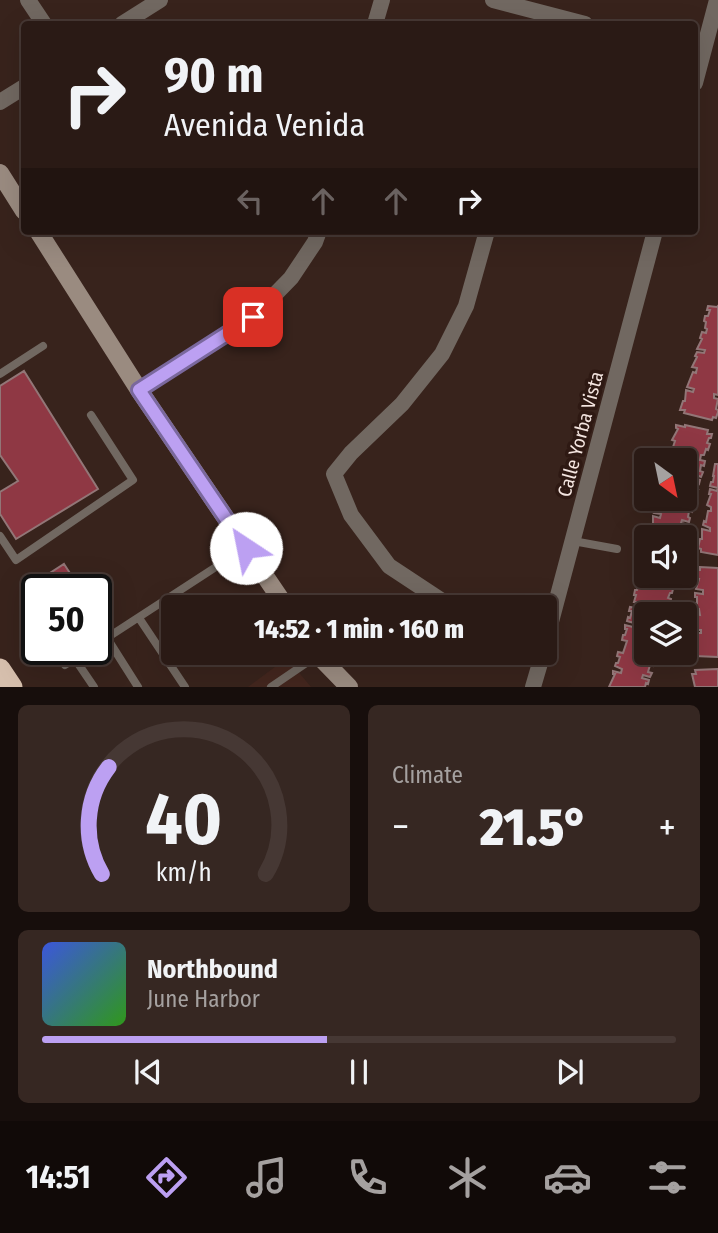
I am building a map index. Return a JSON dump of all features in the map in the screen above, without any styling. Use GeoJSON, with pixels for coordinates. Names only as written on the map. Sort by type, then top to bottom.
{"type":"FeatureCollection","features":[{"type":"Feature","properties":{"kind":"highway"},"geometry":{"type":"LineString","coordinates":[[0,668],[12,687]]}},
{"type":"Feature","properties":{"kind":"main road"},"geometry":{"type":"LineString","coordinates":[[0,173],[21,206]]}},
{"type":"Feature","properties":{"kind":"main road"},"geometry":{"type":"LineString","coordinates":[[41,235],[139,390],[278,595]]}},
{"type":"Feature","properties":{"kind":"main road"},"geometry":{"type":"LineString","coordinates":[[328,665],[349,687]]}},
{"type":"Feature","properties":{"kind":"street"},"geometry":{"type":"LineString","coordinates":[[28,0],[42,21]]}},
{"type":"Feature","properties":{"kind":"street"},"geometry":{"type":"LineString","coordinates":[[127,21],[160,0]]}},
{"type":"Feature","properties":{"kind":"street"},"geometry":{"type":"LineString","coordinates":[[376,21],[382,0]]}},
{"type":"Feature","properties":{"kind":"street"},"geometry":{"type":"LineString","coordinates":[[493,0],[543,19]]}},
{"type":"Feature","properties":{"kind":"street"},"geometry":{"type":"LineString","coordinates":[[698,75],[717,0]]}},
{"type":"Feature","properties":{"kind":"street"},"geometry":{"type":"LineString","coordinates":[[0,102],[21,89]]}},
{"type":"Feature","properties":{"kind":"street"},"geometry":{"type":"LineString","coordinates":[[139,390],[253,317],[291,278],[318,235]]}},
{"type":"Feature","properties":{"kind":"street"},"geometry":{"type":"LineString","coordinates":[[433,595],[389,566],[351,515],[334,474],[351,453],[402,404],[443,355],[466,306],[486,235]]}},
{"type":"Feature","properties":{"kind":"street","name":"Calle Yorba Vista"},"geometry":{"type":"LineString","coordinates":[[557,597],[654,235]]}},
{"type":"Feature","properties":{"kind":"street"},"geometry":{"type":"LineString","coordinates":[[533,687],[539,665]]}},
{"type":"Feature","properties":{"kind":"lane"},"geometry":{"type":"LineString","coordinates":[[0,374],[43,346]]}},
{"type":"Feature","properties":{"kind":"lane"},"geometry":{"type":"LineString","coordinates":[[0,536],[16,560],[133,480],[91,415]]}},
{"type":"Feature","properties":{"kind":"lane"},"geometry":{"type":"LineString","coordinates":[[573,541],[617,549]]}},
{"type":"Feature","properties":{"kind":"lane"},"geometry":{"type":"LineString","coordinates":[[112,635],[246,548]]}},
{"type":"Feature","properties":{"kind":"lane"},"geometry":{"type":"LineString","coordinates":[[139,618],[185,687]]}},
{"type":"Feature","properties":{"kind":"lane"},"geometry":{"type":"LineString","coordinates":[[112,646],[138,687]]}},
{"type":"Feature","properties":{"kind":"lane"},"geometry":{"type":"LineString","coordinates":[[79,665],[94,687]]}},
{"type":"Feature","properties":{"kind":"lane"},"geometry":{"type":"LineString","coordinates":[[271,687],[302,665]]}},
{"type":"Feature","properties":{"kind":"shaded area"},"geometry":{"type":"Polygon","coordinates":[[[278,665],[293,665],[311,687],[248,687],[278,665]]]}},
{"type":"Feature","properties":{"kind":"building"},"geometry":{"type":"Polygon","coordinates":[[[708,306],[718,306],[718,395],[714,394],[714,398],[718,399],[718,412],[712,420],[680,410],[685,401],[686,390],[693,392],[694,389],[687,387],[693,372],[696,373],[697,368],[692,367],[697,357],[695,356],[697,352],[704,353],[705,350],[697,349],[702,332],[706,333],[704,321],[710,310],[707,310],[708,306]]]}},
{"type":"Feature","properties":{"kind":"building"},"geometry":{"type":"Polygon","coordinates":[[[24,371],[98,489],[16,539],[0,514],[0,492],[18,481],[0,455],[0,386],[24,371]]]}},
{"type":"Feature","properties":{"kind":"building"},"geometry":{"type":"Polygon","coordinates":[[[676,425],[685,425],[708,430],[707,434],[712,434],[707,443],[710,444],[708,450],[701,455],[700,460],[705,461],[704,466],[701,465],[701,477],[697,475],[697,448],[673,447],[675,441],[672,440],[678,429],[676,425]]]}},
{"type":"Feature","properties":{"kind":"building"},"geometry":{"type":"Polygon","coordinates":[[[715,464],[718,464],[718,488],[710,486],[715,464]]]}},
{"type":"Feature","properties":{"kind":"building"},"geometry":{"type":"Polygon","coordinates":[[[718,488],[718,555],[701,552],[698,548],[702,529],[710,531],[710,528],[703,525],[708,511],[711,511],[711,507],[707,505],[710,489],[717,491],[718,488]]]}},
{"type":"Feature","properties":{"kind":"building"},"geometry":{"type":"Polygon","coordinates":[[[689,511],[689,522],[682,520],[681,523],[689,525],[653,525],[653,516],[660,518],[661,514],[654,513],[689,511]]]}},
{"type":"Feature","properties":{"kind":"building"},"geometry":{"type":"Polygon","coordinates":[[[64,564],[71,574],[48,574],[64,564]]]}},
{"type":"Feature","properties":{"kind":"building"},"geometry":{"type":"Polygon","coordinates":[[[700,567],[718,568],[718,657],[697,656],[697,633],[701,633],[701,630],[697,630],[697,614],[700,615],[695,593],[703,594],[703,590],[696,589],[699,579],[697,570],[700,570],[700,567]]]}},
{"type":"Feature","properties":{"kind":"building"},"geometry":{"type":"Polygon","coordinates":[[[673,589],[668,598],[670,602],[634,602],[637,590],[673,589]]]}},
{"type":"Feature","properties":{"kind":"building"},"geometry":{"type":"Polygon","coordinates":[[[630,607],[634,608],[634,623],[627,621],[632,611],[629,611],[630,607]]]}},
{"type":"Feature","properties":{"kind":"building"},"geometry":{"type":"Polygon","coordinates":[[[634,623],[634,665],[650,665],[650,677],[643,675],[642,678],[649,680],[648,684],[646,683],[645,687],[609,687],[615,674],[613,671],[621,673],[622,669],[615,666],[620,657],[617,656],[618,652],[623,653],[627,641],[622,640],[627,629],[625,625],[633,627],[634,623]]]}},
{"type":"Feature","properties":{"kind":"building"},"geometry":{"type":"Polygon","coordinates":[[[718,669],[718,687],[695,687],[692,674],[696,674],[695,670],[718,669]]]}},
{"type":"Feature","properties":{"kind":"route"},"geometry":{"type":"LineString","coordinates":[[246,548],[139,390],[253,317]]}}]}
